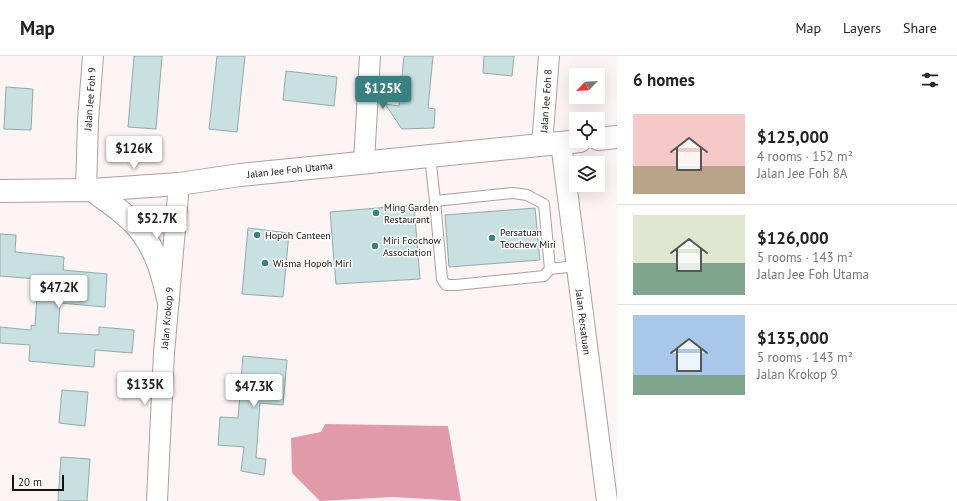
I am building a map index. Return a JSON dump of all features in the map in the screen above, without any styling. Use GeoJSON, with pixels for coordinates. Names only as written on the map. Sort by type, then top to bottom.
{"type":"FeatureCollection","features":[{"type":"Feature","properties":{"kind":"street","name":"Jalan Jee Foh 9"},"geometry":{"type":"LineString","coordinates":[[89,190],[88,121],[93,56]]}},
{"type":"Feature","properties":{"kind":"street"},"geometry":{"type":"LineString","coordinates":[[364,162],[370,56]]}},
{"type":"Feature","properties":{"kind":"street","name":"Jalan Jee Foh 8"},"geometry":{"type":"LineString","coordinates":[[549,56],[561,143]]}},
{"type":"Feature","properties":{"kind":"street"},"geometry":{"type":"LineString","coordinates":[[605,138],[617,137]]}},
{"type":"Feature","properties":{"kind":"street","name":"Jalan Jee Foh Utama"},"geometry":{"type":"LineString","coordinates":[[0,191],[89,190],[179,184],[240,175],[561,143]]}},
{"type":"Feature","properties":{"kind":"street","name":"Jalan Persatuan"},"geometry":{"type":"LineString","coordinates":[[561,143],[607,501]]}},
{"type":"Feature","properties":{"kind":"street","name":"Jalan Krokop 9"},"geometry":{"type":"LineString","coordinates":[[157,501],[164,353],[179,184]]}},
{"type":"Feature","properties":{"kind":"street"},"geometry":{"type":"LineString","coordinates":[[89,190],[130,220],[142,233],[155,256],[162,273],[168,299]]}},
{"type":"Feature","properties":{"kind":"lane"},"geometry":{"type":"LineString","coordinates":[[430,156],[442,279],[446,285],[544,276],[550,268],[544,204],[527,195],[513,192],[435,201]]}},
{"type":"Feature","properties":{"kind":"lane"},"geometry":{"type":"LineString","coordinates":[[550,268],[576,266]]}},
{"type":"Feature","properties":{"kind":"shaded area"},"geometry":{"type":"Polygon","coordinates":[[[325,424],[448,426],[461,501],[393,497],[320,501],[292,473],[291,438],[321,432],[325,424]]]}},
{"type":"Feature","properties":{"kind":"building"},"geometry":{"type":"Polygon","coordinates":[[[134,56],[162,56],[156,129],[128,127],[134,56]]]}},
{"type":"Feature","properties":{"kind":"building"},"geometry":{"type":"Polygon","coordinates":[[[217,56],[245,56],[237,132],[209,129],[217,56]]]}},
{"type":"Feature","properties":{"kind":"building"},"geometry":{"type":"Polygon","coordinates":[[[404,56],[433,56],[428,108],[435,109],[434,128],[402,129],[385,104],[399,106],[404,56]]]}},
{"type":"Feature","properties":{"kind":"building"},"geometry":{"type":"Polygon","coordinates":[[[484,56],[514,56],[512,76],[483,73],[484,56]]]}},
{"type":"Feature","properties":{"kind":"building"},"geometry":{"type":"Polygon","coordinates":[[[286,71],[337,77],[334,106],[283,100],[286,71]]]}},
{"type":"Feature","properties":{"kind":"building"},"geometry":{"type":"Polygon","coordinates":[[[6,87],[33,89],[31,130],[4,129],[6,87]]]}},
{"type":"Feature","properties":{"kind":"building","name":"Miri Foochow Association"},"geometry":{"type":"Polygon","coordinates":[[[414,205],[420,279],[336,284],[330,212],[414,205]]]}},
{"type":"Feature","properties":{"kind":"building","name":"Persatuan Teochew Miri"},"geometry":{"type":"Polygon","coordinates":[[[535,208],[540,260],[449,267],[445,215],[535,208]]]}},
{"type":"Feature","properties":{"kind":"building","name":"Wisma Hopoh Miri"},"geometry":{"type":"Polygon","coordinates":[[[248,228],[289,233],[283,297],[242,294],[248,228]]]}},
{"type":"Feature","properties":{"kind":"building"},"geometry":{"type":"Polygon","coordinates":[[[0,234],[16,235],[15,252],[64,257],[63,270],[107,274],[105,307],[60,303],[58,333],[99,335],[99,327],[134,330],[132,353],[95,350],[94,367],[29,361],[30,345],[0,343],[0,327],[31,330],[31,325],[35,326],[38,279],[0,276],[0,234]]]}},
{"type":"Feature","properties":{"kind":"building"},"geometry":{"type":"Polygon","coordinates":[[[243,356],[287,360],[283,405],[260,403],[256,458],[266,459],[264,475],[241,471],[244,447],[218,445],[220,417],[238,418],[243,356]]]}},
{"type":"Feature","properties":{"kind":"building"},"geometry":{"type":"Polygon","coordinates":[[[62,390],[88,392],[85,426],[59,423],[62,390]]]}},
{"type":"Feature","properties":{"kind":"building"},"geometry":{"type":"Polygon","coordinates":[[[61,457],[90,459],[87,501],[58,501],[61,457]]]}},
{"type":"Feature","properties":{"kind":"place","name":"Ming Garden Restaurant"},"geometry":{"type":"Point","coordinates":[376,213]}},
{"type":"Feature","properties":{"kind":"place","name":"Hopoh Canteen"},"geometry":{"type":"Point","coordinates":[257,235]}},
{"type":"Feature","properties":{"kind":"place","name":"Persatuan Teochew Miri"},"geometry":{"type":"Point","coordinates":[492,238]}},
{"type":"Feature","properties":{"kind":"place","name":"Miri Foochow Association"},"geometry":{"type":"Point","coordinates":[375,246]}},
{"type":"Feature","properties":{"kind":"place","name":"Wisma Hopoh Miri"},"geometry":{"type":"Point","coordinates":[265,263]}}]}
